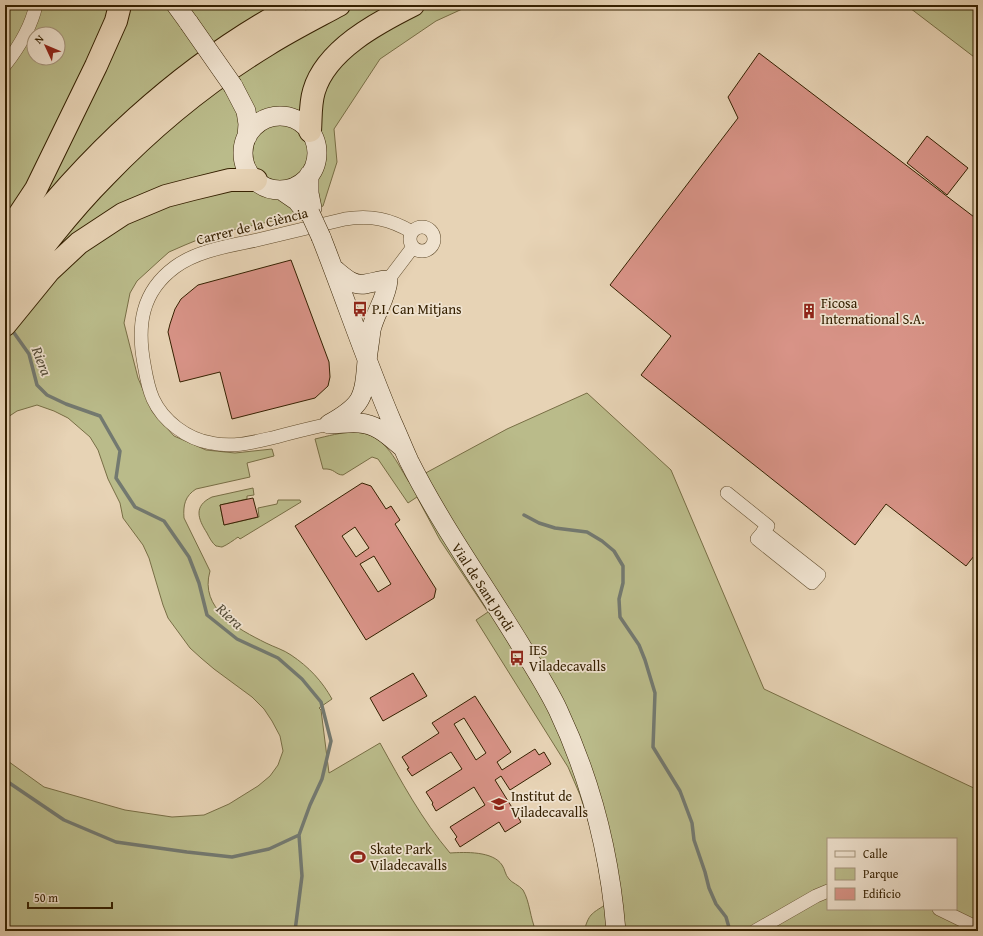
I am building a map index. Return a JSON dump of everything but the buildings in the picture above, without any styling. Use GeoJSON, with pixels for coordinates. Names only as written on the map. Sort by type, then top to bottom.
{"type":"FeatureCollection","features":[{"type":"Feature","properties":{"kind":"highway"},"geometry":{"type":"LineString","coordinates":[[5,236],[36,189],[96,66],[116,21],[120,5]]}},
{"type":"Feature","properties":{"kind":"highway"},"geometry":{"type":"LineString","coordinates":[[5,264],[18,246],[64,192],[91,162],[132,121],[177,84],[229,46],[296,5]]}},
{"type":"Feature","properties":{"kind":"highway"},"geometry":{"type":"LineString","coordinates":[[5,298],[77,206],[145,137],[188,100],[240,62],[295,28],[339,5]]}},
{"type":"Feature","properties":{"kind":"highway"},"geometry":{"type":"LineString","coordinates":[[310,131],[311,103],[314,90],[327,66],[345,47],[356,39],[413,5]]}},
{"type":"Feature","properties":{"kind":"highway"},"geometry":{"type":"LineString","coordinates":[[5,325],[49,271],[79,244],[123,214],[166,196],[193,189],[230,180],[256,180]]}},
{"type":"Feature","properties":{"kind":"street"},"geometry":{"type":"LineString","coordinates":[[5,65],[28,31],[36,5]]}},
{"type":"Feature","properties":{"kind":"street"},"geometry":{"type":"LineString","coordinates":[[176,5],[235,90],[247,117],[248,124],[247,137],[244,145],[244,158],[248,170],[256,180],[267,188],[281,190],[300,184],[310,175],[316,163],[317,150],[310,131],[302,122],[291,117],[274,116],[256,109],[246,97],[235,90]]}},
{"type":"Feature","properties":{"kind":"street"},"geometry":{"type":"LineString","coordinates":[[247,137],[256,125],[274,116]]}},
{"type":"Feature","properties":{"kind":"street"},"geometry":{"type":"LineString","coordinates":[[281,190],[297,201],[305,211],[310,213],[312,208],[309,193],[310,175]]}},
{"type":"Feature","properties":{"kind":"street","name":"Vial de Sant Jordi"},"geometry":{"type":"LineString","coordinates":[[310,213],[334,269],[367,360],[404,450],[452,539],[507,623],[558,710],[578,758],[595,806],[609,871],[616,931]]}},
{"type":"Feature","properties":{"kind":"street","name":"Carrer de la Ciència"},"geometry":{"type":"LineString","coordinates":[[329,424],[242,445],[212,444],[197,440],[182,431],[161,412],[154,400],[146,377],[141,348],[140,330],[142,314],[148,299],[164,277],[175,267],[189,258],[213,250],[346,219],[361,217],[382,219],[395,223],[412,232]]}},
{"type":"Feature","properties":{"kind":"street"},"geometry":{"type":"LineString","coordinates":[[424,227],[430,230],[434,238],[431,246],[427,250],[420,251],[413,247],[410,241],[410,235],[416,228],[424,227]]}},
{"type":"Feature","properties":{"kind":"street"},"geometry":{"type":"LineString","coordinates":[[329,424],[351,410],[359,401],[364,390],[367,360],[374,320],[388,288],[388,280],[413,247]]}},
{"type":"Feature","properties":{"kind":"street"},"geometry":{"type":"LineString","coordinates":[[334,269],[354,284],[364,285],[380,280],[388,280]]}},
{"type":"Feature","properties":{"kind":"street"},"geometry":{"type":"LineString","coordinates":[[329,424],[352,422],[368,424],[382,430],[404,450]]}},
{"type":"Feature","properties":{"kind":"street"},"geometry":{"type":"LineString","coordinates":[[727,493],[768,526],[763,531]]}},
{"type":"Feature","properties":{"kind":"street"},"geometry":{"type":"LineString","coordinates":[[755,931],[816,896],[827,891]]}},
{"type":"Feature","properties":{"kind":"street"},"geometry":{"type":"LineString","coordinates":[[941,910],[978,928]]}},
{"type":"Feature","properties":{"kind":"green space"},"geometry":{"type":"Polygon","coordinates":[[[5,5],[471,5],[436,21],[380,59],[334,129],[337,162],[323,206],[300,219],[285,218],[207,236],[169,252],[137,281],[130,293],[124,323],[138,378],[152,411],[174,436],[206,450],[235,453],[272,449],[274,456],[247,463],[250,477],[196,489],[187,498],[184,509],[184,518],[210,571],[208,584],[210,596],[216,607],[223,616],[233,624],[298,660],[309,669],[324,686],[332,699],[319,708],[321,710],[329,773],[380,743],[421,814],[450,853],[478,853],[498,860],[509,879],[523,890],[536,931],[5,931],[5,759],[44,787],[125,810],[172,817],[204,815],[229,804],[258,786],[270,776],[278,765],[283,751],[280,736],[264,709],[252,697],[214,669],[190,648],[168,618],[149,558],[143,545],[123,518],[120,503],[108,479],[98,450],[90,437],[68,418],[54,411],[37,405],[17,411],[5,419],[5,5]]]}},
{"type":"Feature","properties":{"kind":"green space"},"geometry":{"type":"Polygon","coordinates":[[[805,5],[862,5],[851,8],[805,5]]]}},
{"type":"Feature","properties":{"kind":"green space"},"geometry":{"type":"Polygon","coordinates":[[[906,5],[978,5],[978,60],[906,5]]]}},
{"type":"Feature","properties":{"kind":"green space"},"geometry":{"type":"Polygon","coordinates":[[[587,393],[671,470],[764,689],[978,790],[978,931],[584,931],[587,921],[591,915],[605,905],[593,836],[580,795],[568,767],[476,620],[488,612],[440,540],[417,497],[408,503],[378,459],[372,457],[343,475],[332,470],[323,469],[315,439],[334,434],[353,432],[371,436],[379,440],[387,448],[409,482],[507,429],[587,393]]]}},
{"type":"Feature","properties":{"kind":"green space"},"geometry":{"type":"Polygon","coordinates":[[[253,488],[254,495],[247,496],[247,499],[220,505],[224,525],[259,517],[258,508],[277,504],[278,500],[300,500],[301,502],[240,539],[238,537],[222,547],[216,546],[201,523],[199,513],[202,504],[212,497],[253,488]]]}},
{"type":"Feature","properties":{"kind":"waterway","name":"Riera"},"geometry":{"type":"LineString","coordinates":[[12,330],[29,354],[37,385],[47,395],[66,404],[100,416],[120,451],[116,478],[135,507],[164,521],[189,557],[199,583],[207,615],[237,639],[278,658],[302,679],[321,702],[331,741],[322,779],[310,805],[299,835],[302,876],[295,931]]}},
{"type":"Feature","properties":{"kind":"waterway"},"geometry":{"type":"LineString","coordinates":[[524,515],[539,523],[555,528],[587,532],[602,541],[614,551],[623,566],[623,583],[619,599],[620,617],[639,645],[655,693],[653,747],[680,791],[692,823],[694,840],[709,888],[716,904],[726,917],[730,931]]}},
{"type":"Feature","properties":{"kind":"waterway"},"geometry":{"type":"LineString","coordinates":[[5,780],[64,820],[116,842],[232,857],[269,849],[299,835]]}},
{"type":"Feature","properties":{"kind":"place","name":"P.I. Can Mitjans"},"geometry":{"type":"Point","coordinates":[360,309]}},
{"type":"Feature","properties":{"kind":"place","name":"Ficosa International S.A."},"geometry":{"type":"Point","coordinates":[809,311]}},
{"type":"Feature","properties":{"kind":"place","name":"IES Viladecavalls"},"geometry":{"type":"Point","coordinates":[517,658]}},
{"type":"Feature","properties":{"kind":"place","name":"Institut de Viladecavalls"},"geometry":{"type":"Point","coordinates":[499,804]}},
{"type":"Feature","properties":{"kind":"place","name":"Skate Park Viladecavalls"},"geometry":{"type":"Point","coordinates":[358,857]}}]}
